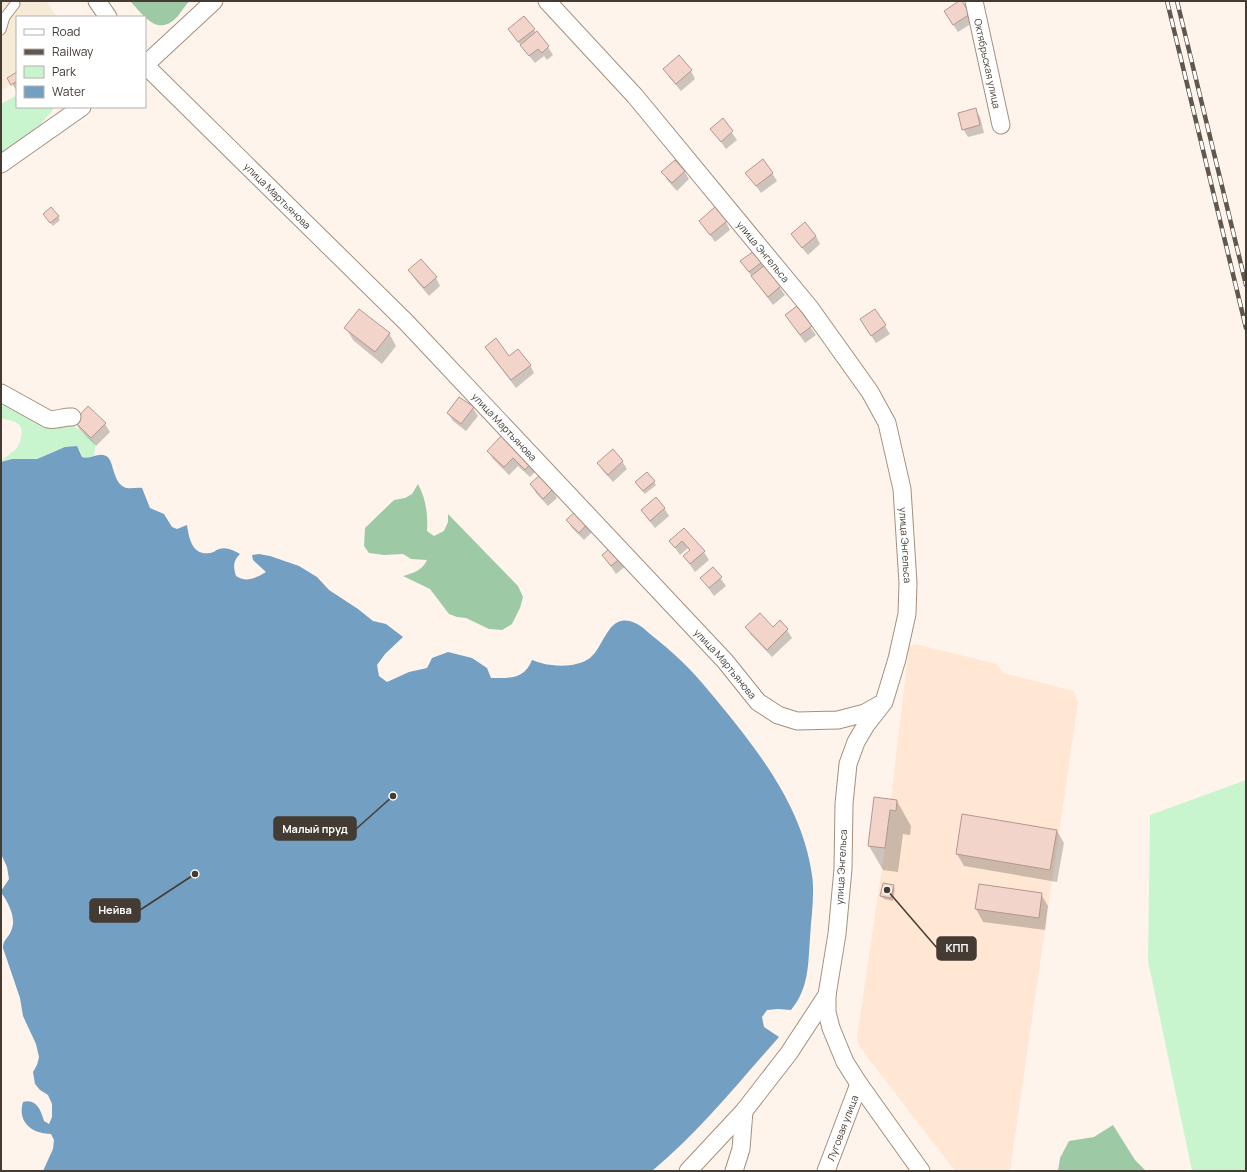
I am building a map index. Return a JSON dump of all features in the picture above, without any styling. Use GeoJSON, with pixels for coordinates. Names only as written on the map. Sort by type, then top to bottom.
{"type":"FeatureCollection","features":[{"type":"Feature","properties":{"kind":"street"},"geometry":{"type":"LineString","coordinates":[[97,1],[107,16]]}},
{"type":"Feature","properties":{"kind":"street"},"geometry":{"type":"LineString","coordinates":[[146,64],[214,1]]}},
{"type":"Feature","properties":{"kind":"street","name":"улица Энгельса"},"geometry":{"type":"LineString","coordinates":[[546,1],[635,96],[810,308],[870,392],[887,423],[902,489],[908,583],[907,614],[897,659],[884,702],[866,724],[856,742],[848,764],[844,804],[843,869],[837,934],[827,995],[827,1012],[831,1028],[845,1062],[921,1171]]}},
{"type":"Feature","properties":{"kind":"street","name":"Октябрьская улица"},"geometry":{"type":"LineString","coordinates":[[974,1],[1001,125]]}},
{"type":"Feature","properties":{"kind":"street","name":"улица Мартьянова"},"geometry":{"type":"LineString","coordinates":[[146,66],[406,322],[724,661],[758,702],[778,715],[797,721],[817,721],[838,720],[865,713],[884,702]]}},
{"type":"Feature","properties":{"kind":"street"},"geometry":{"type":"LineString","coordinates":[[1,164],[81,108]]}},
{"type":"Feature","properties":{"kind":"street"},"geometry":{"type":"LineString","coordinates":[[1,393],[48,420],[72,417]]}},
{"type":"Feature","properties":{"kind":"street"},"geometry":{"type":"LineString","coordinates":[[688,1171],[744,1111],[789,1053],[827,995]]}},
{"type":"Feature","properties":{"kind":"street","name":"Луговая улица"},"geometry":{"type":"LineString","coordinates":[[826,1171],[859,1084]]}},
{"type":"Feature","properties":{"kind":"street"},"geometry":{"type":"LineString","coordinates":[[734,1171],[741,1149],[744,1111]]}},
{"type":"Feature","properties":{"kind":"lane"},"geometry":{"type":"LineString","coordinates":[[1,30],[5,17],[15,4]]}},
{"type":"Feature","properties":{"kind":"shaded area"},"geometry":{"type":"Polygon","coordinates":[[[1,1],[46,1],[56,16],[16,16],[16,82],[1,91],[1,1]]]}},
{"type":"Feature","properties":{"kind":"shaded area"},"geometry":{"type":"Polygon","coordinates":[[[915,644],[997,664],[1003,673],[1074,691],[1078,702],[1010,1171],[955,1171],[859,1046],[857,1037],[885,848],[868,846],[874,797],[891,799],[909,646],[915,644]]]}},
{"type":"Feature","properties":{"kind":"green space"},"geometry":{"type":"Polygon","coordinates":[[[130,1],[190,1],[178,16],[171,22],[164,25],[158,25],[152,22],[130,1]]]}},
{"type":"Feature","properties":{"kind":"green space"},"geometry":{"type":"Polygon","coordinates":[[[16,96],[16,108],[54,108],[30,134],[1,156],[1,104],[16,96]]]}},
{"type":"Feature","properties":{"kind":"green space"},"geometry":{"type":"Polygon","coordinates":[[[5,404],[74,426],[95,444],[94,456],[87,458],[82,457],[80,450],[57,450],[37,459],[12,459],[1,462],[17,448],[22,432],[19,425],[13,421],[1,418],[1,407],[5,404]]]}},
{"type":"Feature","properties":{"kind":"green space"},"geometry":{"type":"Polygon","coordinates":[[[418,484],[426,507],[427,531],[434,536],[444,531],[448,522],[448,514],[518,586],[523,597],[520,608],[512,624],[502,630],[489,629],[466,618],[449,614],[430,589],[403,576],[414,573],[423,567],[427,560],[411,559],[403,554],[384,555],[369,553],[364,546],[365,528],[394,500],[405,498],[412,494],[418,484]]]}},
{"type":"Feature","properties":{"kind":"green space"},"geometry":{"type":"Polygon","coordinates":[[[1246,780],[1246,1171],[1192,1171],[1148,961],[1150,815],[1246,780]]]}},
{"type":"Feature","properties":{"kind":"green space"},"geometry":{"type":"Polygon","coordinates":[[[1113,1125],[1135,1160],[1146,1171],[1058,1171],[1060,1158],[1069,1141],[1094,1137],[1113,1125]]]}},
{"type":"Feature","properties":{"kind":"water"},"geometry":{"type":"Polygon","coordinates":[[[77,446],[82,457],[88,458],[103,455],[109,458],[117,480],[120,484],[128,488],[142,488],[150,508],[164,514],[172,527],[177,529],[187,525],[192,545],[199,552],[211,553],[225,548],[240,554],[234,564],[236,576],[244,579],[255,578],[266,572],[253,560],[252,555],[259,554],[270,556],[299,566],[317,577],[329,590],[373,621],[386,624],[403,637],[385,654],[377,665],[379,676],[387,682],[409,672],[427,668],[432,658],[448,652],[472,658],[487,668],[491,678],[510,678],[520,674],[529,667],[532,660],[557,666],[577,664],[590,658],[595,653],[613,626],[619,622],[626,621],[641,626],[681,660],[702,682],[742,732],[758,753],[787,799],[798,823],[807,849],[813,890],[809,958],[806,976],[801,993],[791,1010],[767,1010],[762,1017],[764,1027],[779,1037],[702,1124],[652,1171],[43,1171],[53,1149],[54,1140],[51,1134],[38,1132],[28,1126],[24,1121],[22,1109],[23,1102],[28,1101],[35,1103],[44,1121],[49,1124],[52,1117],[52,1104],[48,1095],[40,1090],[35,1084],[33,1072],[39,1057],[36,1044],[23,1016],[20,998],[3,948],[4,943],[10,934],[13,919],[8,904],[1,891],[9,879],[7,867],[1,854],[1,462],[12,459],[37,459],[65,447],[77,446]]]}},
{"type":"Feature","properties":{"kind":"building"},"geometry":{"type":"Polygon","coordinates":[[[959,1],[962,1],[970,14],[953,25],[944,11],[959,1]]]}},
{"type":"Feature","properties":{"kind":"building"},"geometry":{"type":"Polygon","coordinates":[[[524,16],[535,29],[518,42],[508,29],[524,16]]]}},
{"type":"Feature","properties":{"kind":"building"},"geometry":{"type":"Polygon","coordinates":[[[537,31],[549,46],[542,53],[538,49],[529,56],[520,45],[537,31]]]}},
{"type":"Feature","properties":{"kind":"building"},"geometry":{"type":"Polygon","coordinates":[[[679,55],[692,70],[676,84],[663,69],[679,55]]]}},
{"type":"Feature","properties":{"kind":"building"},"geometry":{"type":"Polygon","coordinates":[[[16,73],[16,82],[11,85],[7,78],[16,73]]]}},
{"type":"Feature","properties":{"kind":"building"},"geometry":{"type":"Polygon","coordinates":[[[976,108],[980,125],[962,130],[958,113],[976,108]]]}},
{"type":"Feature","properties":{"kind":"building"},"geometry":{"type":"Polygon","coordinates":[[[723,118],[733,131],[721,142],[710,129],[723,118]]]}},
{"type":"Feature","properties":{"kind":"building"},"geometry":{"type":"Polygon","coordinates":[[[763,159],[773,173],[756,186],[745,173],[763,159]]]}},
{"type":"Feature","properties":{"kind":"building"},"geometry":{"type":"Polygon","coordinates":[[[675,160],[685,171],[672,183],[661,172],[675,160]]]}},
{"type":"Feature","properties":{"kind":"building"},"geometry":{"type":"Polygon","coordinates":[[[51,207],[59,216],[50,223],[43,214],[51,207]]]}},
{"type":"Feature","properties":{"kind":"building"},"geometry":{"type":"Polygon","coordinates":[[[715,207],[727,221],[710,235],[699,221],[715,207]]]}},
{"type":"Feature","properties":{"kind":"building"},"geometry":{"type":"Polygon","coordinates":[[[805,222],[816,236],[802,248],[791,234],[805,222]]]}},
{"type":"Feature","properties":{"kind":"building"},"geometry":{"type":"Polygon","coordinates":[[[754,251],[762,262],[749,272],[740,261],[754,251]]]}},
{"type":"Feature","properties":{"kind":"building"},"geometry":{"type":"Polygon","coordinates":[[[421,259],[437,277],[424,288],[408,270],[421,259]]]}},
{"type":"Feature","properties":{"kind":"building"},"geometry":{"type":"Polygon","coordinates":[[[765,265],[781,286],[768,297],[751,276],[765,265]]]}},
{"type":"Feature","properties":{"kind":"building"},"geometry":{"type":"Polygon","coordinates":[[[797,306],[812,326],[800,335],[785,315],[797,306]]]}},
{"type":"Feature","properties":{"kind":"building"},"geometry":{"type":"Polygon","coordinates":[[[359,309],[390,333],[375,352],[344,328],[359,309]]]}},
{"type":"Feature","properties":{"kind":"building"},"geometry":{"type":"Polygon","coordinates":[[[875,309],[886,325],[871,336],[860,319],[875,309]]]}},
{"type":"Feature","properties":{"kind":"building"},"geometry":{"type":"Polygon","coordinates":[[[496,338],[509,356],[518,349],[531,365],[511,380],[485,347],[496,338]]]}},
{"type":"Feature","properties":{"kind":"building"},"geometry":{"type":"Polygon","coordinates":[[[459,397],[474,407],[461,424],[447,413],[459,397]]]}},
{"type":"Feature","properties":{"kind":"building"},"geometry":{"type":"Polygon","coordinates":[[[88,406],[106,423],[91,438],[74,421],[88,406]]]}},
{"type":"Feature","properties":{"kind":"building"},"geometry":{"type":"Polygon","coordinates":[[[502,435],[531,463],[525,470],[513,458],[504,467],[487,451],[502,435]]]}},
{"type":"Feature","properties":{"kind":"building"},"geometry":{"type":"Polygon","coordinates":[[[613,449],[623,461],[608,475],[597,463],[613,449]]]}},
{"type":"Feature","properties":{"kind":"building"},"geometry":{"type":"Polygon","coordinates":[[[647,472],[655,481],[643,491],[635,482],[647,472]]]}},
{"type":"Feature","properties":{"kind":"building"},"geometry":{"type":"Polygon","coordinates":[[[540,475],[553,489],[543,499],[530,484],[540,475]]]}},
{"type":"Feature","properties":{"kind":"building"},"geometry":{"type":"Polygon","coordinates":[[[656,497],[665,508],[650,521],[641,510],[656,497]]]}},
{"type":"Feature","properties":{"kind":"building"},"geometry":{"type":"Polygon","coordinates":[[[577,510],[589,522],[579,533],[566,520],[577,510]]]}},
{"type":"Feature","properties":{"kind":"building"},"geometry":{"type":"Polygon","coordinates":[[[684,528],[705,551],[690,564],[683,556],[690,550],[682,541],[675,548],[669,541],[684,528]]]}},
{"type":"Feature","properties":{"kind":"building"},"geometry":{"type":"Polygon","coordinates":[[[614,545],[623,556],[611,566],[602,555],[614,545]]]}},
{"type":"Feature","properties":{"kind":"building"},"geometry":{"type":"Polygon","coordinates":[[[713,567],[722,577],[709,588],[700,578],[713,567]]]}},
{"type":"Feature","properties":{"kind":"building"},"geometry":{"type":"Polygon","coordinates":[[[760,613],[773,627],[780,620],[788,629],[767,650],[745,627],[760,613]]]}},
{"type":"Feature","properties":{"kind":"building"},"geometry":{"type":"Polygon","coordinates":[[[874,797],[897,800],[896,811],[890,810],[885,848],[868,846],[874,797]]]}},
{"type":"Feature","properties":{"kind":"building"},"geometry":{"type":"Polygon","coordinates":[[[962,814],[1057,830],[1050,870],[956,854],[962,814]]]}},
{"type":"Feature","properties":{"kind":"building"},"geometry":{"type":"Polygon","coordinates":[[[883,883],[894,885],[891,898],[880,896],[883,883]]]}},
{"type":"Feature","properties":{"kind":"building"},"geometry":{"type":"Polygon","coordinates":[[[979,884],[1042,893],[1039,918],[975,909],[979,884]]]}},
{"type":"Feature","properties":{"kind":"railway"},"geometry":{"type":"LineString","coordinates":[[1167,1],[1246,328]]}},
{"type":"Feature","properties":{"kind":"railway"},"geometry":{"type":"LineString","coordinates":[[1177,1],[1246,285]]}},
{"type":"Feature","properties":{"kind":"place","name":"Малый пруд"},"geometry":{"type":"Point","coordinates":[393,796]}},
{"type":"Feature","properties":{"kind":"place","name":"Нейва"},"geometry":{"type":"Point","coordinates":[195,874]}},
{"type":"Feature","properties":{"kind":"place","name":"КПП"},"geometry":{"type":"Point","coordinates":[887,890]}}]}
